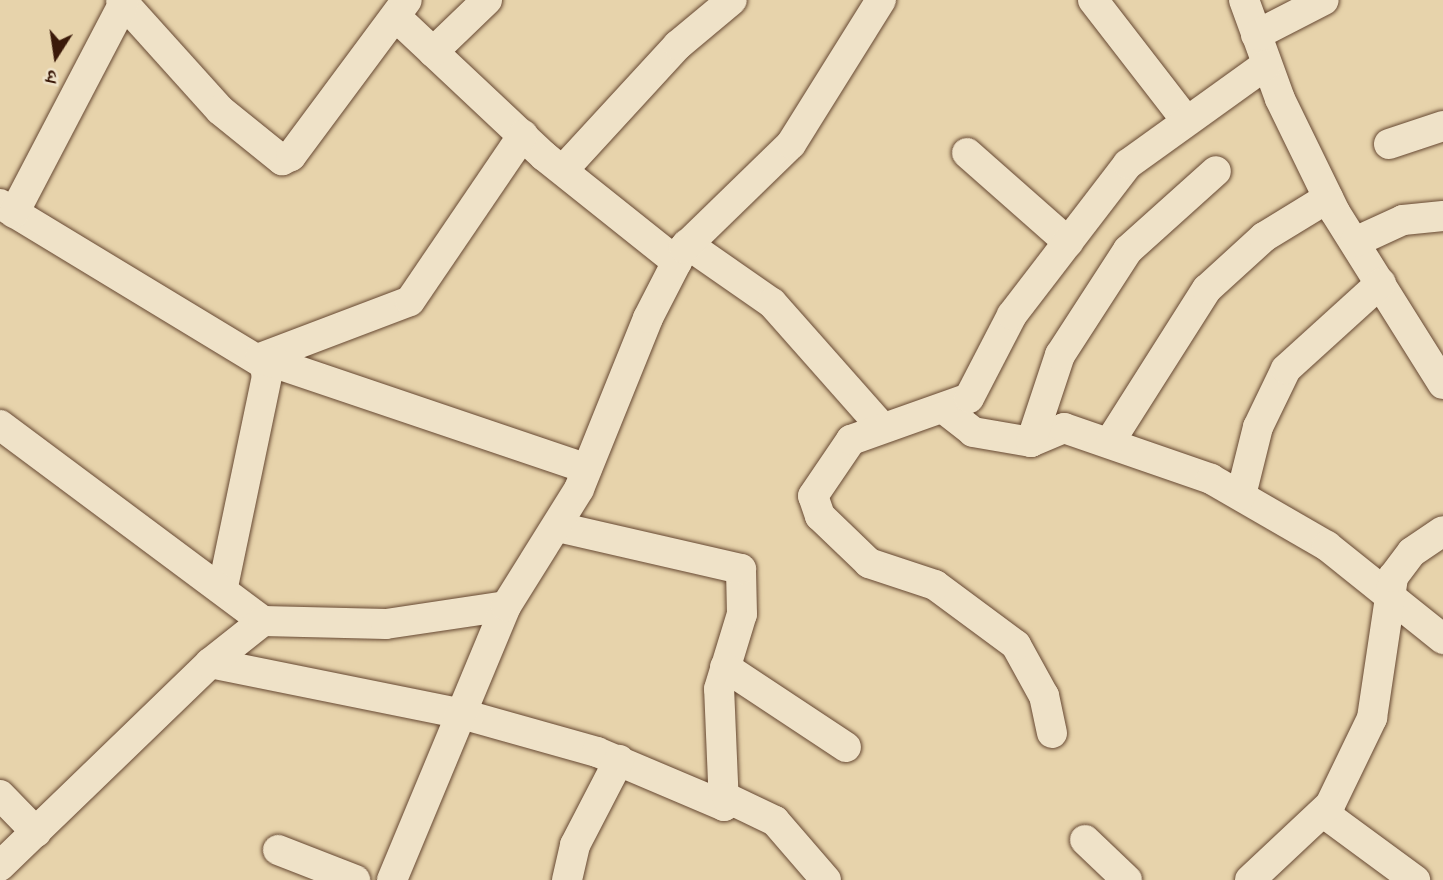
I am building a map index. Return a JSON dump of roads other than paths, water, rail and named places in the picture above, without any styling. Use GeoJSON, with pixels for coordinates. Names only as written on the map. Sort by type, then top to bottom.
{"type":"FeatureCollection","features":[{"type":"Feature","properties":{"kind":"street"},"geometry":{"type":"LineString","coordinates":[[433,52],[487,0]]}},
{"type":"Feature","properties":{"kind":"street"},"geometry":{"type":"LineString","coordinates":[[563,170],[678,45],[732,0]]}},
{"type":"Feature","properties":{"kind":"street"},"geometry":{"type":"LineString","coordinates":[[1093,0],[1185,119]]}},
{"type":"Feature","properties":{"kind":"street"},"geometry":{"type":"LineString","coordinates":[[1244,0],[1266,65],[1328,198],[1381,283],[1435,351],[1443,384]]}},
{"type":"Feature","properties":{"kind":"street"},"geometry":{"type":"LineString","coordinates":[[1256,35],[1324,0]]}},
{"type":"Feature","properties":{"kind":"street"},"geometry":{"type":"LineString","coordinates":[[392,880],[506,606],[558,527],[587,469],[682,253],[791,144],[877,1]]}},
{"type":"Feature","properties":{"kind":"street"},"geometry":{"type":"LineString","coordinates":[[587,469],[260,358],[7,209],[122,2],[220,110],[282,160],[292,156],[401,8],[433,52],[563,170],[682,253],[782,313],[881,426]]}},
{"type":"Feature","properties":{"kind":"street"},"geometry":{"type":"LineString","coordinates":[[1052,733],[1044,696],[1016,645],[934,584],[869,563],[814,508],[814,492],[840,452],[881,426],[944,409],[969,398],[996,340],[1128,164],[1185,119],[1266,65]]}},
{"type":"Feature","properties":{"kind":"street"},"geometry":{"type":"LineString","coordinates":[[1389,144],[1443,126]]}},
{"type":"Feature","properties":{"kind":"street"},"geometry":{"type":"LineString","coordinates":[[260,358],[410,301],[523,135]]}},
{"type":"Feature","properties":{"kind":"street"},"geometry":{"type":"LineString","coordinates":[[967,153],[1068,242]]}},
{"type":"Feature","properties":{"kind":"street"},"geometry":{"type":"LineString","coordinates":[[1031,442],[1060,355],[1128,250],[1216,171]]}},
{"type":"Feature","properties":{"kind":"street"},"geometry":{"type":"LineString","coordinates":[[1111,440],[1207,289],[1264,237],[1328,198]]}},
{"type":"Feature","properties":{"kind":"street"},"geometry":{"type":"LineString","coordinates":[[1355,242],[1403,220],[1443,216]]}},
{"type":"Feature","properties":{"kind":"street"},"geometry":{"type":"LineString","coordinates":[[1241,495],[1261,417],[1286,369],[1381,283]]}},
{"type":"Feature","properties":{"kind":"street"},"geometry":{"type":"LineString","coordinates":[[223,587],[267,376],[260,358]]}},
{"type":"Feature","properties":{"kind":"street"},"geometry":{"type":"LineString","coordinates":[[944,409],[963,428],[1031,442],[1064,428],[1111,440],[1241,495],[1327,546],[1443,639]]}},
{"type":"Feature","properties":{"kind":"street"},"geometry":{"type":"LineString","coordinates":[[0,425],[223,587],[263,621],[386,624],[506,606]]}},
{"type":"Feature","properties":{"kind":"street"},"geometry":{"type":"LineString","coordinates":[[209,663],[463,714],[619,760],[715,805],[724,806],[727,797],[718,699],[744,602],[741,569],[558,527]]}},
{"type":"Feature","properties":{"kind":"street"},"geometry":{"type":"LineString","coordinates":[[1250,880],[1325,814],[1372,718],[1388,595],[1399,567],[1443,531]]}},
{"type":"Feature","properties":{"kind":"street"},"geometry":{"type":"LineString","coordinates":[[0,866],[209,663],[263,621]]}},
{"type":"Feature","properties":{"kind":"street"},"geometry":{"type":"LineString","coordinates":[[725,667],[846,747]]}},
{"type":"Feature","properties":{"kind":"street"},"geometry":{"type":"LineString","coordinates":[[567,880],[575,845],[619,760]]}},
{"type":"Feature","properties":{"kind":"street"},"geometry":{"type":"LineString","coordinates":[[0,795],[36,832]]}},
{"type":"Feature","properties":{"kind":"street"},"geometry":{"type":"LineString","coordinates":[[727,797],[775,821],[827,880]]}},
{"type":"Feature","properties":{"kind":"street"},"geometry":{"type":"LineString","coordinates":[[1325,814],[1415,880]]}},
{"type":"Feature","properties":{"kind":"street"},"geometry":{"type":"LineString","coordinates":[[1085,839],[1127,880]]}},
{"type":"Feature","properties":{"kind":"street"},"geometry":{"type":"LineString","coordinates":[[278,849],[355,880]]}}]}
